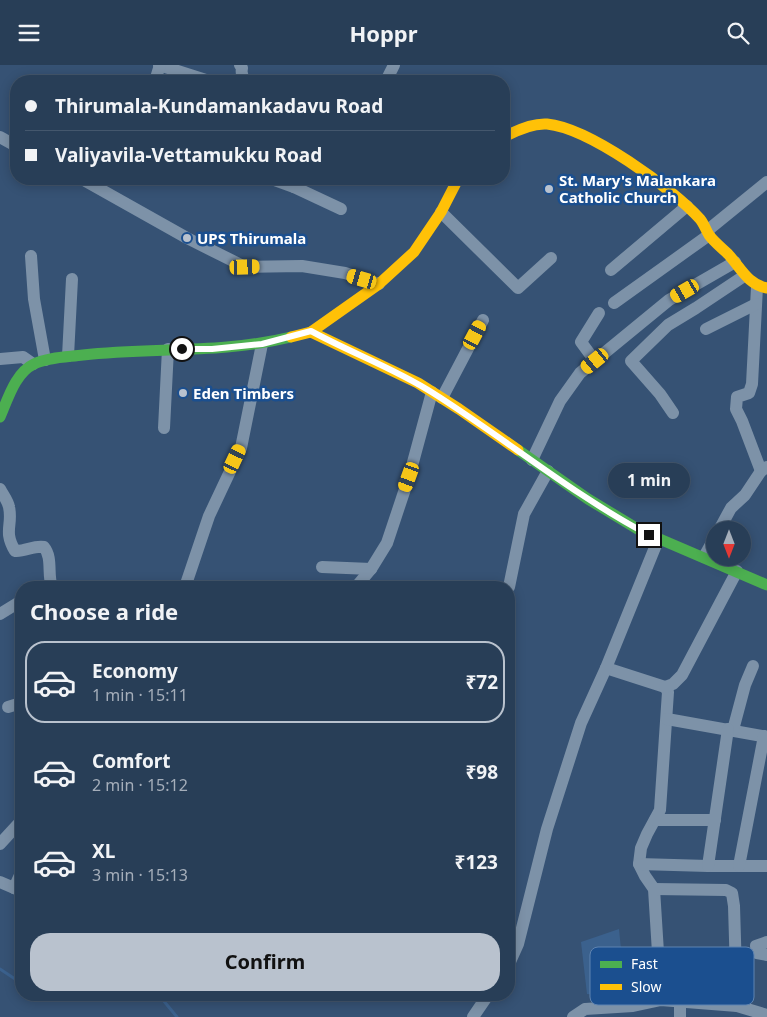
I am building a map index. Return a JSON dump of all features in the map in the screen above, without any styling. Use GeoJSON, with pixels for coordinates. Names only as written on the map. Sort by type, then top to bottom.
{"type":"FeatureCollection","features":[{"type":"Feature","properties":{"kind":"main road"},"geometry":{"type":"LineString","coordinates":[[510,134],[518,130],[548,124],[569,130],[585,136],[651,175],[687,206],[735,262],[744,276],[762,288]]}},
{"type":"Feature","properties":{"kind":"main road"},"geometry":{"type":"LineString","coordinates":[[0,417],[13,387],[22,374],[39,362],[68,356],[110,352],[212,349],[262,344],[311,331],[379,283],[414,251],[441,212],[455,185]]}},
{"type":"Feature","properties":{"kind":"main road"},"geometry":{"type":"LineString","coordinates":[[311,331],[338,346],[383,365],[437,395],[604,510],[658,540],[704,557],[767,585]]}},
{"type":"Feature","properties":{"kind":"street"},"geometry":{"type":"LineString","coordinates":[[160,65],[190,75]]}},
{"type":"Feature","properties":{"kind":"street"},"geometry":{"type":"LineString","coordinates":[[614,303],[709,232],[767,181]]}},
{"type":"Feature","properties":{"kind":"street"},"geometry":{"type":"LineString","coordinates":[[93,185],[187,238],[245,267],[302,266],[345,273],[379,283]]}},
{"type":"Feature","properties":{"kind":"street"},"geometry":{"type":"LineString","coordinates":[[300,185],[341,209]]}},
{"type":"Feature","properties":{"kind":"street"},"geometry":{"type":"LineString","coordinates":[[611,270],[687,206]]}},
{"type":"Feature","properties":{"kind":"street"},"geometry":{"type":"LineString","coordinates":[[441,212],[518,288],[551,258]]}},
{"type":"Feature","properties":{"kind":"street"},"geometry":{"type":"LineString","coordinates":[[0,359],[23,357],[39,362],[31,257]]}},
{"type":"Feature","properties":{"kind":"street"},"geometry":{"type":"LineString","coordinates":[[532,460],[560,401],[576,377],[669,300],[735,262]]}},
{"type":"Feature","properties":{"kind":"street"},"geometry":{"type":"LineString","coordinates":[[673,413],[660,394],[631,361],[668,325],[744,276]]}},
{"type":"Feature","properties":{"kind":"street"},"geometry":{"type":"LineString","coordinates":[[68,356],[72,279]]}},
{"type":"Feature","properties":{"kind":"street"},"geometry":{"type":"LineString","coordinates":[[724,521],[731,508],[744,495],[764,469],[735,403],[737,397],[749,393],[752,384],[762,288]]}},
{"type":"Feature","properties":{"kind":"street"},"geometry":{"type":"LineString","coordinates":[[706,329],[762,302]]}},
{"type":"Feature","properties":{"kind":"street"},"geometry":{"type":"LineString","coordinates":[[595,361],[581,342],[599,313]]}},
{"type":"Feature","properties":{"kind":"street"},"geometry":{"type":"LineString","coordinates":[[361,581],[387,543],[437,395],[483,320]]}},
{"type":"Feature","properties":{"kind":"street"},"geometry":{"type":"LineString","coordinates":[[186,581],[209,515],[241,448],[262,344]]}},
{"type":"Feature","properties":{"kind":"street"},"geometry":{"type":"LineString","coordinates":[[164,428],[168,349]]}},
{"type":"Feature","properties":{"kind":"street"},"geometry":{"type":"LineString","coordinates":[[509,581],[524,514],[548,471]]}},
{"type":"Feature","properties":{"kind":"street"},"geometry":{"type":"LineString","coordinates":[[0,489],[10,507],[8,527],[11,544],[15,551],[44,547],[48,554],[48,581]]}},
{"type":"Feature","properties":{"kind":"street"},"geometry":{"type":"LineString","coordinates":[[515,951],[547,829],[581,723],[606,669],[658,540]]}},
{"type":"Feature","properties":{"kind":"street"},"geometry":{"type":"LineString","coordinates":[[704,557],[706,553]]}},
{"type":"Feature","properties":{"kind":"street"},"geometry":{"type":"LineString","coordinates":[[322,567],[371,569]]}},
{"type":"Feature","properties":{"kind":"street"},"geometry":{"type":"LineString","coordinates":[[606,669],[666,687],[673,685],[682,675],[737,571]]}},
{"type":"Feature","properties":{"kind":"street"},"geometry":{"type":"LineString","coordinates":[[0,614],[15,605]]}},
{"type":"Feature","properties":{"kind":"street"},"geometry":{"type":"LineString","coordinates":[[708,866],[730,730],[745,685],[754,666]]}},
{"type":"Feature","properties":{"kind":"street"},"geometry":{"type":"LineString","coordinates":[[658,947],[654,889],[639,864],[641,848],[660,810],[667,719],[668,692],[666,687]]}},
{"type":"Feature","properties":{"kind":"street"},"geometry":{"type":"LineString","coordinates":[[8,707],[15,705]]}},
{"type":"Feature","properties":{"kind":"street"},"geometry":{"type":"LineString","coordinates":[[667,719],[765,736],[739,866]]}},
{"type":"Feature","properties":{"kind":"street"},"geometry":{"type":"LineString","coordinates":[[655,819],[715,820]]}},
{"type":"Feature","properties":{"kind":"street"},"geometry":{"type":"LineString","coordinates":[[0,843],[15,827]]}},
{"type":"Feature","properties":{"kind":"street"},"geometry":{"type":"LineString","coordinates":[[639,864],[767,866]]}},
{"type":"Feature","properties":{"kind":"street"},"geometry":{"type":"LineString","coordinates":[[0,882],[15,889]]}},
{"type":"Feature","properties":{"kind":"street"},"geometry":{"type":"LineString","coordinates":[[654,889],[726,890],[732,893],[735,947]]}},
{"type":"Feature","properties":{"kind":"street"},"geometry":{"type":"LineString","coordinates":[[767,942],[756,946],[756,953],[767,955]]}},
{"type":"Feature","properties":{"kind":"street"},"geometry":{"type":"LineString","coordinates":[[473,1017],[484,1001]]}},
{"type":"Feature","properties":{"kind":"street"},"geometry":{"type":"LineString","coordinates":[[574,1017],[585,1009],[638,1005]]}},
{"type":"Feature","properties":{"kind":"street"},"geometry":{"type":"LineString","coordinates":[[728,1005],[767,1015]]}},
{"type":"Feature","properties":{"kind":"water"},"geometry":{"type":"Polygon","coordinates":[[[619,929],[621,947],[590,947],[590,994],[587,994],[581,942],[619,929]]]}},
{"type":"Feature","properties":{"kind":"waterway"},"geometry":{"type":"LineString","coordinates":[[0,969],[15,979]]}},
{"type":"Feature","properties":{"kind":"waterway"},"geometry":{"type":"LineString","coordinates":[[164,1001],[177,1017]]}},
{"type":"Feature","properties":{"kind":"traffic: fast"},"geometry":{"type":"LineString","coordinates":[[0,417],[17,380],[27,368],[45,360],[109,353],[239,346],[291,337]]}},
{"type":"Feature","properties":{"kind":"traffic: fast"},"geometry":{"type":"LineString","coordinates":[[518,450],[588,499],[641,531],[767,585]]}},
{"type":"Feature","properties":{"kind":"traffic: slow"},"geometry":{"type":"LineString","coordinates":[[510,134],[530,126],[547,124],[585,136],[629,161],[687,206],[700,219],[711,238],[728,254],[745,275],[754,283],[767,288]]}},
{"type":"Feature","properties":{"kind":"traffic: slow"},"geometry":{"type":"LineString","coordinates":[[291,337],[311,332],[379,284],[414,252],[441,212],[455,185]]}},
{"type":"Feature","properties":{"kind":"traffic: slow"},"geometry":{"type":"LineString","coordinates":[[311,332],[418,383],[518,450]]}},
{"type":"Feature","properties":{"kind":"place","name":"St. Mary's Malankara Catholic Church"},"geometry":{"type":"Point","coordinates":[549,189]}},
{"type":"Feature","properties":{"kind":"place","name":"UPS Thirumala"},"geometry":{"type":"Point","coordinates":[187,238]}},
{"type":"Feature","properties":{"kind":"place","name":"Eden Timbers"},"geometry":{"type":"Point","coordinates":[183,393]}},
{"type":"Feature","properties":{"kind":"route"},"geometry":{"type":"LineString","coordinates":[[182,349],[212,349],[262,344],[311,331],[338,346],[400,373],[432,392],[604,510],[649,535]]}}]}
